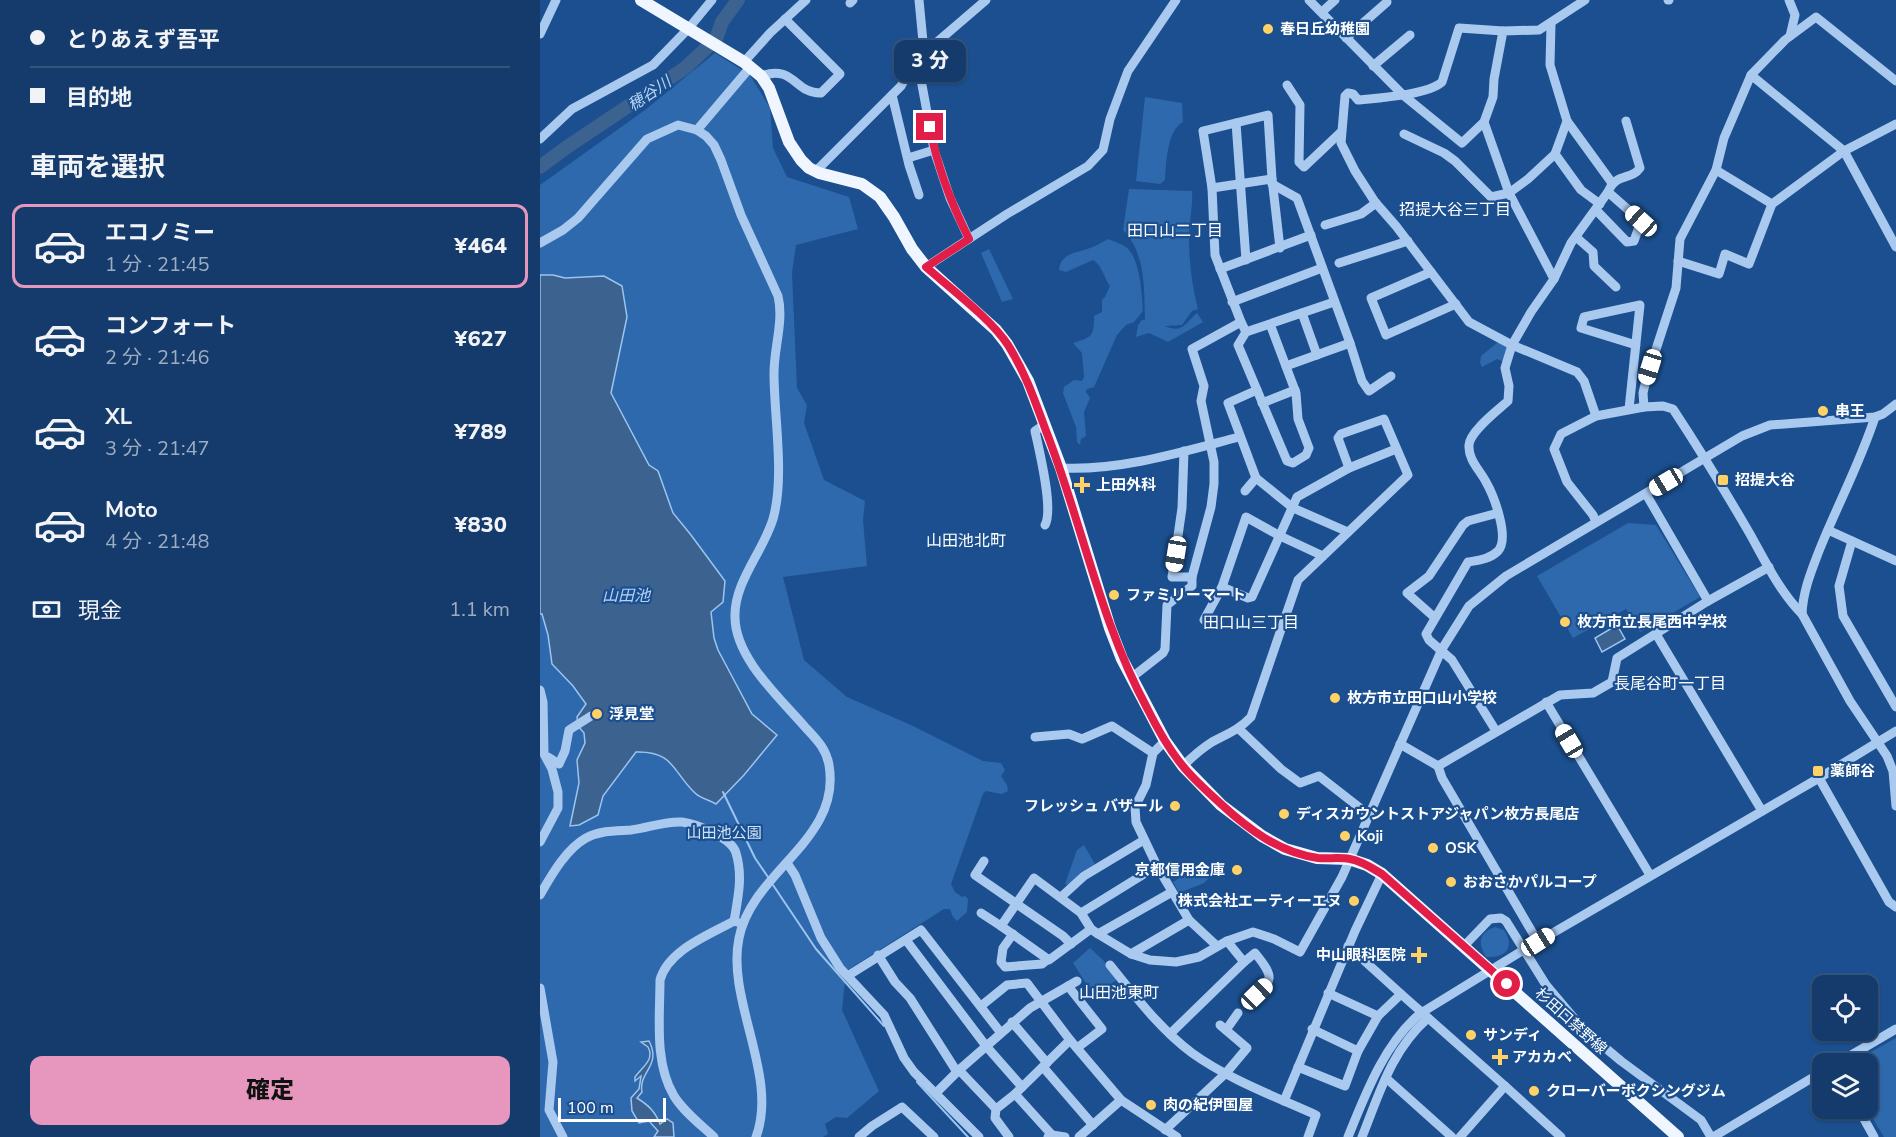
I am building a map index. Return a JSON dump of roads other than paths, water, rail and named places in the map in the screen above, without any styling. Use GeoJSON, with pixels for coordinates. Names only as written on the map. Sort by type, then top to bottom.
{"type":"FeatureCollection","features":[{"type":"Feature","properties":{"kind":"main road","name":"杉田口禁野線"},"geometry":{"type":"LineString","coordinates":[[641,0],[761,76],[769,88],[789,142],[801,160],[816,171],[862,184],[880,197],[912,249],[926,267],[996,330],[1007,344],[1028,381],[1061,468],[1110,627],[1131,678],[1165,741],[1183,766],[1221,805],[1262,836],[1284,849],[1317,858],[1349,859],[1367,865],[1382,874],[1678,1137]]}},
{"type":"Feature","properties":{"kind":"street"},"geometry":{"type":"LineString","coordinates":[[540,34],[556,0]]}},
{"type":"Feature","properties":{"kind":"street"},"geometry":{"type":"LineString","coordinates":[[540,139],[572,109],[653,65],[692,32],[712,0]]}},
{"type":"Feature","properties":{"kind":"street"},"geometry":{"type":"LineString","coordinates":[[697,130],[743,64],[806,0]]}},
{"type":"Feature","properties":{"kind":"street"},"geometry":{"type":"LineString","coordinates":[[919,0],[921,55],[934,150],[950,198],[969,239]]}},
{"type":"Feature","properties":{"kind":"street"},"geometry":{"type":"LineString","coordinates":[[816,171],[901,86],[921,55],[986,0]]}},
{"type":"Feature","properties":{"kind":"street"},"geometry":{"type":"LineString","coordinates":[[926,267],[1088,166],[1103,150],[1110,119],[1128,70],[1176,0]]}},
{"type":"Feature","properties":{"kind":"street"},"geometry":{"type":"LineString","coordinates":[[1309,0],[1373,66],[1462,143],[1484,123],[1493,97],[1503,31]]}},
{"type":"Feature","properties":{"kind":"street"},"geometry":{"type":"LineString","coordinates":[[1322,12],[1335,0]]}},
{"type":"Feature","properties":{"kind":"street"},"geometry":{"type":"LineString","coordinates":[[1585,0],[1539,30],[1503,31],[1459,28],[1456,31],[1442,82],[1436,87],[1358,100],[1353,94],[1348,93],[1345,96],[1341,143],[1376,203],[1408,241],[1469,322],[1512,345],[1577,372],[1584,381],[1596,416]]}},
{"type":"Feature","properties":{"kind":"street"},"geometry":{"type":"LineString","coordinates":[[1789,0],[1795,15],[1790,36]]}},
{"type":"Feature","properties":{"kind":"street"},"geometry":{"type":"LineString","coordinates":[[1346,38],[1388,2]]}},
{"type":"Feature","properties":{"kind":"street"},"geometry":{"type":"LineString","coordinates":[[1644,407],[1643,393],[1676,288],[1680,239],[1716,170],[1724,138],[1751,75],[1790,36],[1816,17],[1896,81]]}},
{"type":"Feature","properties":{"kind":"street"},"geometry":{"type":"LineString","coordinates":[[761,76],[774,72],[781,73],[813,93],[821,93],[840,74],[785,19]]}},
{"type":"Feature","properties":{"kind":"street"},"geometry":{"type":"LineString","coordinates":[[1551,24],[1550,65],[1567,121],[1610,188],[1641,221],[1634,241],[1627,243],[1581,190],[1555,154]]}},
{"type":"Feature","properties":{"kind":"street"},"geometry":{"type":"LineString","coordinates":[[1373,66],[1410,35]]}},
{"type":"Feature","properties":{"kind":"street"},"geometry":{"type":"LineString","coordinates":[[1751,75],[1844,151],[1896,247]]}},
{"type":"Feature","properties":{"kind":"street"},"geometry":{"type":"LineString","coordinates":[[1287,85],[1300,105],[1299,162],[1304,167],[1341,132]]}},
{"type":"Feature","properties":{"kind":"street"},"geometry":{"type":"LineString","coordinates":[[892,95],[919,195]]}},
{"type":"Feature","properties":{"kind":"street"},"geometry":{"type":"LineString","coordinates":[[1246,332],[1215,255],[1212,188],[1203,131],[1268,115],[1272,182],[1281,248]]}},
{"type":"Feature","properties":{"kind":"street"},"geometry":{"type":"LineString","coordinates":[[1404,134],[1455,160],[1491,197],[1509,193],[1555,154],[1567,121]]}},
{"type":"Feature","properties":{"kind":"street"},"geometry":{"type":"LineString","coordinates":[[1496,731],[1452,660],[1429,640],[1426,634],[1468,562],[1486,559],[1498,551],[1504,541],[1498,513],[1486,482],[1473,462],[1469,446],[1474,433],[1508,401],[1509,386],[1505,368],[1512,345],[1554,279],[1576,237],[1619,178],[1636,173],[1640,168],[1626,122]]}},
{"type":"Feature","properties":{"kind":"street"},"geometry":{"type":"LineString","coordinates":[[1236,123],[1246,260]]}},
{"type":"Feature","properties":{"kind":"street"},"geometry":{"type":"LineString","coordinates":[[1484,123],[1509,193],[1554,279]]}},
{"type":"Feature","properties":{"kind":"street"},"geometry":{"type":"LineString","coordinates":[[1678,261],[1719,274],[1725,254],[1749,264],[1772,204],[1844,151],[1896,124]]}},
{"type":"Feature","properties":{"kind":"street"},"geometry":{"type":"LineString","coordinates":[[540,243],[578,218],[647,138],[678,125],[697,130],[714,145],[741,216],[778,296],[781,308],[774,370],[778,491],[772,520],[737,597],[735,618],[739,639],[754,667],[823,747],[830,777],[830,788],[817,824],[789,861],[761,890],[738,922],[681,952],[663,968],[660,980],[661,1058],[671,1090],[692,1118],[714,1137]]}},
{"type":"Feature","properties":{"kind":"street"},"geometry":{"type":"LineString","coordinates":[[908,158],[934,150]]}},
{"type":"Feature","properties":{"kind":"street"},"geometry":{"type":"LineString","coordinates":[[1716,170],[1772,204]]}},
{"type":"Feature","properties":{"kind":"street"},"geometry":{"type":"LineString","coordinates":[[1212,188],[1242,183],[1272,182],[1298,198],[1362,381],[1369,391],[1391,376]]}},
{"type":"Feature","properties":{"kind":"street"},"geometry":{"type":"LineString","coordinates":[[1325,225],[1361,214],[1376,203]]}},
{"type":"Feature","properties":{"kind":"street"},"geometry":{"type":"LineString","coordinates":[[1220,269],[1311,235]]}},
{"type":"Feature","properties":{"kind":"street"},"geometry":{"type":"LineString","coordinates":[[1576,237],[1593,252],[1594,266],[1616,287]]}},
{"type":"Feature","properties":{"kind":"street"},"geometry":{"type":"LineString","coordinates":[[1338,263],[1408,241]]}},
{"type":"Feature","properties":{"kind":"street"},"geometry":{"type":"LineString","coordinates":[[1233,302],[1322,268]]}},
{"type":"Feature","properties":{"kind":"street"},"geometry":{"type":"LineString","coordinates":[[1431,272],[1371,298],[1386,335],[1456,304]]}},
{"type":"Feature","properties":{"kind":"street"},"geometry":{"type":"LineString","coordinates":[[1270,324],[1294,390],[1298,419],[1310,448],[1306,455],[1293,464],[1287,461],[1238,345],[1246,332],[1334,302]]}},
{"type":"Feature","properties":{"kind":"street"},"geometry":{"type":"LineString","coordinates":[[1629,409],[1636,345],[1640,305],[1584,317],[1581,328],[1636,345]]}},
{"type":"Feature","properties":{"kind":"street"},"geometry":{"type":"LineString","coordinates":[[1302,313],[1317,355]]}},
{"type":"Feature","properties":{"kind":"street"},"geometry":{"type":"LineString","coordinates":[[1131,678],[1165,649],[1167,604],[1192,586],[1192,577],[1212,495],[1214,462],[1201,401],[1204,386],[1192,349],[1241,322]]}},
{"type":"Feature","properties":{"kind":"street"},"geometry":{"type":"LineString","coordinates":[[1286,366],[1350,343]]}},
{"type":"Feature","properties":{"kind":"street"},"geometry":{"type":"LineString","coordinates":[[1257,390],[1228,403],[1256,478],[1293,508],[1348,532]]}},
{"type":"Feature","properties":{"kind":"street"},"geometry":{"type":"LineString","coordinates":[[1262,403],[1294,390]]}},
{"type":"Feature","properties":{"kind":"street"},"geometry":{"type":"LineString","coordinates":[[1001,926],[1034,878],[1082,913],[1095,931],[1131,954],[1150,960],[1176,962],[1199,957],[1227,941],[1253,932],[1300,952],[1342,877],[1442,649],[1469,606],[1506,576],[1742,436],[1770,425],[1875,417],[1896,404]]}},
{"type":"Feature","properties":{"kind":"street"},"geometry":{"type":"LineString","coordinates":[[1596,522],[1567,482],[1554,450],[1561,434],[1596,416],[1644,407],[1663,406],[1672,409],[1706,459],[1769,567],[1802,614],[1850,701],[1876,743],[1887,756],[1893,771],[1896,806]]}},
{"type":"Feature","properties":{"kind":"street"},"geometry":{"type":"LineString","coordinates":[[1802,614],[1806,585],[1865,447],[1875,417]]}},
{"type":"Feature","properties":{"kind":"street"},"geometry":{"type":"LineString","coordinates":[[1183,766],[1200,750],[1239,729],[1251,717],[1298,580],[1408,475],[1384,418],[1341,434],[1338,438],[1349,468]]}},
{"type":"Feature","properties":{"kind":"street"},"geometry":{"type":"LineString","coordinates":[[1044,425],[1035,431],[1047,498],[1045,525]]}},
{"type":"Feature","properties":{"kind":"street"},"geometry":{"type":"LineString","coordinates":[[1061,468],[1092,468],[1129,463],[1239,437]]}},
{"type":"Feature","properties":{"kind":"street"},"geometry":{"type":"LineString","coordinates":[[1222,587],[1248,598],[1252,597],[1297,497],[1349,468],[1396,449]]}},
{"type":"Feature","properties":{"kind":"street"},"geometry":{"type":"LineString","coordinates":[[1184,451],[1182,508],[1172,577],[1192,577]]}},
{"type":"Feature","properties":{"kind":"street"},"geometry":{"type":"LineString","coordinates":[[1245,491],[1256,478]]}},
{"type":"Feature","properties":{"kind":"street"},"geometry":{"type":"LineString","coordinates":[[1646,494],[1708,601]]}},
{"type":"Feature","properties":{"kind":"street"},"geometry":{"type":"LineString","coordinates":[[1434,617],[1407,593],[1429,576],[1463,525],[1468,521],[1498,513]]}},
{"type":"Feature","properties":{"kind":"street"},"geometry":{"type":"LineString","coordinates":[[1204,620],[1222,587],[1246,517],[1323,556]]}},
{"type":"Feature","properties":{"kind":"street"},"geometry":{"type":"LineString","coordinates":[[1828,530],[1896,561]]}},
{"type":"Feature","properties":{"kind":"street"},"geometry":{"type":"LineString","coordinates":[[1852,541],[1839,586],[1843,616],[1896,707]]}},
{"type":"Feature","properties":{"kind":"street"},"geometry":{"type":"LineString","coordinates":[[1438,766],[1560,695],[1593,693],[1612,682],[1617,658],[1708,601],[1769,567]]}},
{"type":"Feature","properties":{"kind":"street"},"geometry":{"type":"LineString","coordinates":[[1656,634],[1762,811]]}},
{"type":"Feature","properties":{"kind":"street"},"geometry":{"type":"LineString","coordinates":[[540,690],[543,702],[544,754],[552,769],[558,792],[558,808],[540,842]]}},
{"type":"Feature","properties":{"kind":"street"},"geometry":{"type":"LineString","coordinates":[[1546,702],[1650,875]]}},
{"type":"Feature","properties":{"kind":"street"},"geometry":{"type":"LineString","coordinates":[[544,754],[559,764],[565,751],[569,730],[591,716]]}},
{"type":"Feature","properties":{"kind":"street"},"geometry":{"type":"LineString","coordinates":[[1035,737],[1069,734],[1082,739],[1112,726],[1153,753]]}},
{"type":"Feature","properties":{"kind":"street"},"geometry":{"type":"LineString","coordinates":[[1239,729],[1281,769],[1300,783],[1319,776],[1369,815]]}},
{"type":"Feature","properties":{"kind":"street"},"geometry":{"type":"LineString","coordinates":[[1348,1137],[1386,1054],[1406,1025],[1425,1010],[1896,731]]}},
{"type":"Feature","properties":{"kind":"street"},"geometry":{"type":"LineString","coordinates":[[1165,741],[1153,753],[1146,785],[1135,807],[1136,822],[1157,866],[1189,920],[1217,946]]}},
{"type":"Feature","properties":{"kind":"street"},"geometry":{"type":"LineString","coordinates":[[1400,744],[1438,766],[1442,778],[1538,942]]}},
{"type":"Feature","properties":{"kind":"street"},"geometry":{"type":"LineString","coordinates":[[1819,778],[1889,902],[1896,908]]}},
{"type":"Feature","properties":{"kind":"street"},"geometry":{"type":"LineString","coordinates":[[540,895],[571,850],[587,838],[613,830],[630,830],[681,822],[699,826],[730,842],[736,852],[741,877],[737,957],[740,982],[761,1086],[761,1106],[756,1137]]}},
{"type":"Feature","properties":{"kind":"street"},"geometry":{"type":"LineString","coordinates":[[1061,897],[1084,876],[1144,840]]}},
{"type":"Feature","properties":{"kind":"street"},"geometry":{"type":"LineString","coordinates":[[789,861],[822,938],[840,968],[884,1015],[904,1058],[915,1072],[979,1137]]}},
{"type":"Feature","properties":{"kind":"street"},"geometry":{"type":"LineString","coordinates":[[984,861],[975,875],[1064,936],[1071,944]]}},
{"type":"Feature","properties":{"kind":"street"},"geometry":{"type":"LineString","coordinates":[[1082,913],[1157,866]]}},
{"type":"Feature","properties":{"kind":"street"},"geometry":{"type":"LineString","coordinates":[[1284,1101],[1312,1029],[1382,874]]}},
{"type":"Feature","properties":{"kind":"street"},"geometry":{"type":"LineString","coordinates":[[1013,934],[1003,948],[1001,962],[1005,967],[1042,964],[1071,944],[1172,892]]}},
{"type":"Feature","properties":{"kind":"street"},"geometry":{"type":"LineString","coordinates":[[981,913],[1048,959]]}},
{"type":"Feature","properties":{"kind":"street"},"geometry":{"type":"LineString","coordinates":[[1464,946],[1490,919],[1506,921],[1546,985],[1584,1030],[1621,1061],[1701,1120],[1712,1137],[1812,1078]]}},
{"type":"Feature","properties":{"kind":"street"},"geometry":{"type":"LineString","coordinates":[[1131,954],[1189,920]]}},
{"type":"Feature","properties":{"kind":"street"},"geometry":{"type":"LineString","coordinates":[[849,975],[921,930],[1001,1033]]}},
{"type":"Feature","properties":{"kind":"street"},"geometry":{"type":"LineString","coordinates":[[906,940],[1050,1136],[1065,1137]]}},
{"type":"Feature","properties":{"kind":"street"},"geometry":{"type":"LineString","coordinates":[[1227,941],[1244,962]]}},
{"type":"Feature","properties":{"kind":"street"},"geometry":{"type":"LineString","coordinates":[[1348,946],[1561,1137]]}},
{"type":"Feature","properties":{"kind":"street"},"geometry":{"type":"LineString","coordinates":[[1170,1034],[1255,953],[1268,968],[1270,977],[1268,984],[1247,1004]]}},
{"type":"Feature","properties":{"kind":"street"},"geometry":{"type":"LineString","coordinates":[[878,955],[958,1071],[996,1109]]}},
{"type":"Feature","properties":{"kind":"street"},"geometry":{"type":"LineString","coordinates":[[1110,965],[1170,1034],[1193,1054],[1226,1073],[1317,1115],[1308,1137]]}},
{"type":"Feature","properties":{"kind":"street"},"geometry":{"type":"LineString","coordinates":[[936,1094],[1012,1022],[1030,1008],[1077,981]]}},
{"type":"Feature","properties":{"kind":"street"},"geometry":{"type":"LineString","coordinates":[[981,1006],[1007,984],[1027,982],[1070,1040],[1121,1100],[1177,1137]]}},
{"type":"Feature","properties":{"kind":"street"},"geometry":{"type":"LineString","coordinates":[[1068,986],[1102,1029],[1077,1048]]}},
{"type":"Feature","properties":{"kind":"street"},"geometry":{"type":"LineString","coordinates":[[540,988],[553,1062],[549,1110],[563,1137]]}},
{"type":"Feature","properties":{"kind":"street"},"geometry":{"type":"LineString","coordinates":[[1328,993],[1378,1016]]}},
{"type":"Feature","properties":{"kind":"street"},"geometry":{"type":"LineString","coordinates":[[1298,1067],[1345,1086],[1358,1052],[1378,1016],[1401,994]]}},
{"type":"Feature","properties":{"kind":"street"},"geometry":{"type":"LineString","coordinates":[[1165,1130],[1226,1073],[1247,1047],[1223,1027],[1238,1013]]}},
{"type":"Feature","properties":{"kind":"street"},"geometry":{"type":"LineString","coordinates":[[1362,1137],[1392,1061],[1402,1045],[1427,1017]]}},
{"type":"Feature","properties":{"kind":"street"},"geometry":{"type":"LineString","coordinates":[[1012,1022],[1093,1125]]}},
{"type":"Feature","properties":{"kind":"street"},"geometry":{"type":"LineString","coordinates":[[1312,1029],[1358,1052]]}},
{"type":"Feature","properties":{"kind":"street"},"geometry":{"type":"LineString","coordinates":[[1855,1053],[1896,1029]]}},
{"type":"Feature","properties":{"kind":"street"},"geometry":{"type":"LineString","coordinates":[[1009,1137],[994,1118],[996,1109],[1070,1040]]}},
{"type":"Feature","properties":{"kind":"street"},"geometry":{"type":"LineString","coordinates":[[1386,1078],[1452,1137]]}},
{"type":"Feature","properties":{"kind":"street"},"geometry":{"type":"LineString","coordinates":[[1460,1137],[1505,1086]]}},
{"type":"Feature","properties":{"kind":"street"},"geometry":{"type":"LineString","coordinates":[[1079,1137],[1121,1100]]}},
{"type":"Feature","properties":{"kind":"street"},"geometry":{"type":"LineString","coordinates":[[859,1137],[902,1107],[933,1137]]}},
{"type":"Feature","properties":{"kind":"street"},"geometry":{"type":"LineString","coordinates":[[1864,1119],[1874,1137]]}},
{"type":"Feature","properties":{"kind":"water","name":"山田池"},"geometry":{"type":"Polygon","coordinates":[[[540,275],[565,278],[604,276],[622,286],[627,317],[611,393],[649,465],[658,471],[673,513],[725,581],[723,602],[711,612],[718,650],[752,714],[777,735],[716,804],[695,793],[665,759],[658,755],[636,752],[603,796],[598,815],[579,825],[570,826],[579,783],[577,760],[585,743],[584,733],[578,726],[577,717],[586,704],[552,664],[548,635],[542,614],[540,614],[540,275]]]}},
{"type":"Feature","properties":{"kind":"water"},"geometry":{"type":"Polygon","coordinates":[[[1617,625],[1625,639],[1602,652],[1595,638],[1617,625]]]}},
{"type":"Feature","properties":{"kind":"water"},"geometry":{"type":"Polygon","coordinates":[[[649,1041],[653,1057],[643,1079],[642,1092],[637,1098],[651,1109],[660,1124],[667,1119],[673,1123],[674,1137],[654,1137],[658,1131],[649,1121],[639,1123],[632,1111],[631,1098],[639,1089],[641,1076],[635,1081],[635,1077],[650,1056],[648,1047],[641,1042],[649,1041]]]}},
{"type":"Feature","properties":{"kind":"waterway","name":"穂谷川"},"geometry":{"type":"LineString","coordinates":[[540,167],[685,68],[716,39],[722,22],[738,0]]}},
{"type":"Feature","properties":{"kind":"waterway"},"geometry":{"type":"LineString","coordinates":[[723,792],[755,858],[768,877]]}},
{"type":"Feature","properties":{"kind":"waterway"},"geometry":{"type":"LineString","coordinates":[[773,885],[816,949],[884,1026]]}},
{"type":"Feature","properties":{"kind":"waterway"},"geometry":{"type":"LineString","coordinates":[[917,1082],[968,1137]]}},
{"type":"Feature","properties":{"kind":"place","name":"春日丘幼稚園"},"geometry":{"type":"Point","coordinates":[1268,29]}},
{"type":"Feature","properties":{"kind":"place","name":"串王"},"geometry":{"type":"Point","coordinates":[1823,411]}},
{"type":"Feature","properties":{"kind":"place","name":"招提大谷"},"geometry":{"type":"Point","coordinates":[1723,480]}},
{"type":"Feature","properties":{"kind":"place","name":"上田外科"},"geometry":{"type":"Point","coordinates":[1082,485]}},
{"type":"Feature","properties":{"kind":"place","name":"ファミリーマート"},"geometry":{"type":"Point","coordinates":[1114,595]}},
{"type":"Feature","properties":{"kind":"place","name":"枚方市立長尾西中学校"},"geometry":{"type":"Point","coordinates":[1565,622]}},
{"type":"Feature","properties":{"kind":"place","name":"枚方市立田口山小学校"},"geometry":{"type":"Point","coordinates":[1335,698]}},
{"type":"Feature","properties":{"kind":"place","name":"浮見堂"},"geometry":{"type":"Point","coordinates":[597,714]}},
{"type":"Feature","properties":{"kind":"place","name":"薬師谷"},"geometry":{"type":"Point","coordinates":[1818,771]}},
{"type":"Feature","properties":{"kind":"place","name":"フレッシュ バザール"},"geometry":{"type":"Point","coordinates":[1175,806]}},
{"type":"Feature","properties":{"kind":"place","name":"ディスカウントストアジャパン枚方長尾店"},"geometry":{"type":"Point","coordinates":[1284,814]}},
{"type":"Feature","properties":{"kind":"place","name":"Koji"},"geometry":{"type":"Point","coordinates":[1345,836]}},
{"type":"Feature","properties":{"kind":"place","name":"OSK"},"geometry":{"type":"Point","coordinates":[1433,848]}},
{"type":"Feature","properties":{"kind":"place","name":"京都信用金庫"},"geometry":{"type":"Point","coordinates":[1237,870]}},
{"type":"Feature","properties":{"kind":"place","name":"おおさかパルコープ"},"geometry":{"type":"Point","coordinates":[1451,882]}},
{"type":"Feature","properties":{"kind":"place","name":"株式会社エーティーエヌ"},"geometry":{"type":"Point","coordinates":[1354,901]}},
{"type":"Feature","properties":{"kind":"place","name":"中山眼科医院"},"geometry":{"type":"Point","coordinates":[1419,955]}},
{"type":"Feature","properties":{"kind":"place","name":"サンディ"},"geometry":{"type":"Point","coordinates":[1471,1035]}},
{"type":"Feature","properties":{"kind":"place","name":"アカカベ"},"geometry":{"type":"Point","coordinates":[1500,1057]}},
{"type":"Feature","properties":{"kind":"place","name":"クローバーボクシングジム"},"geometry":{"type":"Point","coordinates":[1534,1091]}},
{"type":"Feature","properties":{"kind":"place","name":"肉の紀伊国屋"},"geometry":{"type":"Point","coordinates":[1151,1105]}},
{"type":"Feature","properties":{"kind":"district","name":"招提大谷三丁目"},"geometry":{"type":"Point","coordinates":[1455,209]}},
{"type":"Feature","properties":{"kind":"district","name":"田口山二丁目"},"geometry":{"type":"Point","coordinates":[1175,230]}},
{"type":"Feature","properties":{"kind":"district","name":"山田池北町"},"geometry":{"type":"Point","coordinates":[966,540]}},
{"type":"Feature","properties":{"kind":"district","name":"田口山三丁目"},"geometry":{"type":"Point","coordinates":[1251,622]}},
{"type":"Feature","properties":{"kind":"district","name":"長尾谷町一丁目"},"geometry":{"type":"Point","coordinates":[1670,683]}},
{"type":"Feature","properties":{"kind":"district","name":"山田池東町"},"geometry":{"type":"Point","coordinates":[1119,992]}},
{"type":"Feature","properties":{"kind":"park label","name":"山田池公園"},"geometry":{"type":"Point","coordinates":[724,833]}}]}
